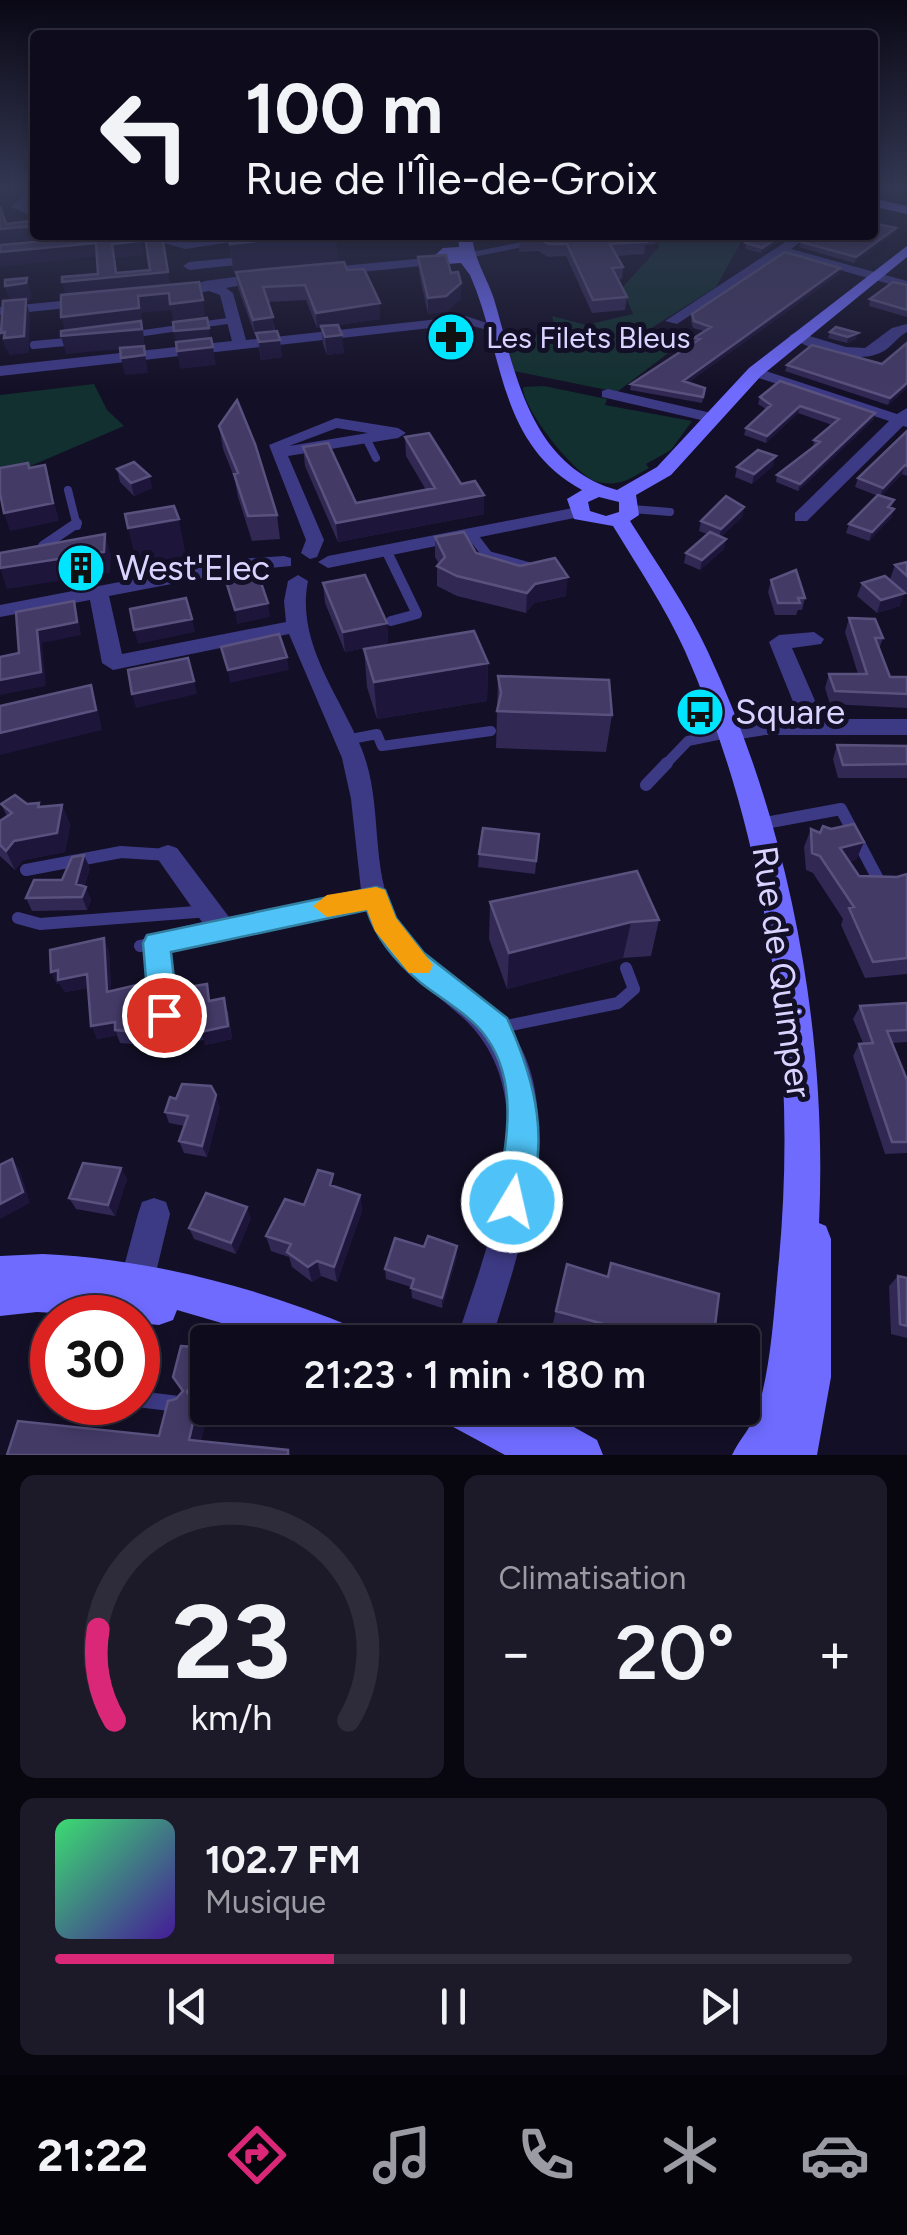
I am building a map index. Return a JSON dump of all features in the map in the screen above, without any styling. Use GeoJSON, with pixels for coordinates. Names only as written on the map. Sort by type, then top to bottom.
{"type":"FeatureCollection","features":[{"type":"Feature","properties":{"kind":"main road"},"geometry":{"type":"LineString","coordinates":[[460,256],[516,422],[586,499],[597,522],[625,508],[755,372],[899,256]]}},
{"type":"Feature","properties":{"kind":"main road"},"geometry":{"type":"LineString","coordinates":[[461,256],[480,278],[485,322]]}},
{"type":"Feature","properties":{"kind":"main road"},"geometry":{"type":"LineString","coordinates":[[586,499],[625,508]]}},
{"type":"Feature","properties":{"kind":"main road","name":"Rue de Quimper"},"geometry":{"type":"LineString","coordinates":[[625,508],[705,670],[760,824],[783,928],[799,1049],[803,1216],[779,1408],[753,1455]]}},
{"type":"Feature","properties":{"kind":"main road","name":"Rue de Quimper"},"geometry":{"type":"LineString","coordinates":[[796,1455],[811,1377],[815,1313],[814,1243],[803,1216]]}},
{"type":"Feature","properties":{"kind":"main road"},"geometry":{"type":"LineString","coordinates":[[0,1276],[73,1274],[187,1311],[248,1325]]}},
{"type":"Feature","properties":{"kind":"main road"},"geometry":{"type":"LineString","coordinates":[[124,1295],[134,1293]]}},
{"type":"Feature","properties":{"kind":"main road"},"geometry":{"type":"LineString","coordinates":[[0,1296],[30,1300]]}},
{"type":"Feature","properties":{"kind":"main road"},"geometry":{"type":"LineString","coordinates":[[491,1425],[548,1455]]}},
{"type":"Feature","properties":{"kind":"main road"},"geometry":{"type":"LineString","coordinates":[[530,1425],[582,1455]]}},
{"type":"Feature","properties":{"kind":"street"},"geometry":{"type":"LineString","coordinates":[[187,256],[192,282],[226,293],[240,345]]}},
{"type":"Feature","properties":{"kind":"street"},"geometry":{"type":"LineString","coordinates":[[349,256],[404,263]]}},
{"type":"Feature","properties":{"kind":"street"},"geometry":{"type":"LineString","coordinates":[[298,274],[435,256]]}},
{"type":"Feature","properties":{"kind":"street"},"geometry":{"type":"LineString","coordinates":[[672,321],[773,256]]}},
{"type":"Feature","properties":{"kind":"street"},"geometry":{"type":"LineString","coordinates":[[803,256],[907,285]]}},
{"type":"Feature","properties":{"kind":"street"},"geometry":{"type":"LineString","coordinates":[[189,266],[280,257]]}},
{"type":"Feature","properties":{"kind":"street"},"geometry":{"type":"LineString","coordinates":[[147,296],[278,276]]}},
{"type":"Feature","properties":{"kind":"street"},"geometry":{"type":"LineString","coordinates":[[0,311],[114,300]]}},
{"type":"Feature","properties":{"kind":"street"},"geometry":{"type":"LineString","coordinates":[[445,322],[485,322]]}},
{"type":"Feature","properties":{"kind":"street"},"geometry":{"type":"LineString","coordinates":[[0,371],[445,322],[485,322]]}},
{"type":"Feature","properties":{"kind":"street"},"geometry":{"type":"LineString","coordinates":[[796,336],[849,352],[874,350],[898,329],[907,328]]}},
{"type":"Feature","properties":{"kind":"street"},"geometry":{"type":"LineString","coordinates":[[755,372],[905,418],[802,517]]}},
{"type":"Feature","properties":{"kind":"street"},"geometry":{"type":"LineString","coordinates":[[608,394],[714,418]]}},
{"type":"Feature","properties":{"kind":"street"},"geometry":{"type":"LineString","coordinates":[[278,453],[398,432],[336,423],[277,445],[278,453],[315,540],[319,558],[328,570],[320,578],[298,582],[282,572],[284,562]]}},
{"type":"Feature","properties":{"kind":"street"},"geometry":{"type":"LineString","coordinates":[[0,612],[239,565],[387,552],[472,535],[586,499]]}},
{"type":"Feature","properties":{"kind":"street"},"geometry":{"type":"LineString","coordinates":[[298,582],[291,598],[296,626],[346,740],[364,796],[376,898],[384,923],[414,961],[497,1028],[517,1074],[524,1123],[512,1202],[479,1325]]}},
{"type":"Feature","properties":{"kind":"street"},"geometry":{"type":"LineString","coordinates":[[98,592],[113,664],[296,626]]}},
{"type":"Feature","properties":{"kind":"street"},"geometry":{"type":"LineString","coordinates":[[814,639],[779,642],[816,727]]}},
{"type":"Feature","properties":{"kind":"street"},"geometry":{"type":"LineString","coordinates":[[727,733],[816,727],[907,727]]}},
{"type":"Feature","properties":{"kind":"street"},"geometry":{"type":"LineString","coordinates":[[168,855],[216,920]]}},
{"type":"Feature","properties":{"kind":"street"},"geometry":{"type":"LineString","coordinates":[[148,944],[216,920],[376,898]]}},
{"type":"Feature","properties":{"kind":"street"},"geometry":{"type":"LineString","coordinates":[[134,1293],[154,1214]]}},
{"type":"Feature","properties":{"kind":"lane"},"geometry":{"type":"LineString","coordinates":[[122,336],[234,320]]}},
{"type":"Feature","properties":{"kind":"lane"},"geometry":{"type":"LineString","coordinates":[[150,333],[153,354]]}},
{"type":"Feature","properties":{"kind":"lane"},"geometry":{"type":"LineString","coordinates":[[34,345],[88,340]]}},
{"type":"Feature","properties":{"kind":"lane"},"geometry":{"type":"LineString","coordinates":[[366,438],[376,458]]}},
{"type":"Feature","properties":{"kind":"lane"},"geometry":{"type":"LineString","coordinates":[[34,549],[50,545],[78,525],[68,490]]}},
{"type":"Feature","properties":{"kind":"lane"},"geometry":{"type":"LineString","coordinates":[[625,508],[670,512]]}},
{"type":"Feature","properties":{"kind":"lane"},"geometry":{"type":"LineString","coordinates":[[472,535],[488,556],[528,567]]}},
{"type":"Feature","properties":{"kind":"lane"},"geometry":{"type":"LineString","coordinates":[[387,552],[418,614],[390,622]]}},
{"type":"Feature","properties":{"kind":"lane"},"geometry":{"type":"LineString","coordinates":[[346,740],[377,734],[382,746],[492,731]]}},
{"type":"Feature","properties":{"kind":"lane"},"geometry":{"type":"LineString","coordinates":[[646,785],[688,742],[727,733]]}},
{"type":"Feature","properties":{"kind":"lane"},"geometry":{"type":"LineString","coordinates":[[760,824],[841,808],[878,880]]}},
{"type":"Feature","properties":{"kind":"lane"},"geometry":{"type":"LineString","coordinates":[[26,870],[126,852],[160,850],[168,855]]}},
{"type":"Feature","properties":{"kind":"lane"},"geometry":{"type":"LineString","coordinates":[[18,918],[40,924],[216,920]]}},
{"type":"Feature","properties":{"kind":"lane"},"geometry":{"type":"LineString","coordinates":[[148,944],[166,1045]]}},
{"type":"Feature","properties":{"kind":"lane"},"geometry":{"type":"LineString","coordinates":[[497,1028],[618,1004],[634,988],[626,968]]}},
{"type":"Feature","properties":{"kind":"lane"},"geometry":{"type":"LineString","coordinates":[[160,1402],[181,1404]]}},
{"type":"Feature","properties":{"kind":"green space"},"geometry":{"type":"Polygon","coordinates":[[[651,256],[733,256],[716,287],[650,329],[684,341],[617,392],[514,371],[506,336],[557,334],[552,316],[586,325],[633,314],[622,288],[651,256]]]}},
{"type":"Feature","properties":{"kind":"green space"},"geometry":{"type":"Polygon","coordinates":[[[94,384],[107,410],[124,426],[0,479],[0,395],[94,384]]]}},
{"type":"Feature","properties":{"kind":"green space"},"geometry":{"type":"Polygon","coordinates":[[[544,386],[607,399],[605,405],[692,421],[671,450],[646,464],[649,468],[619,482],[598,482],[577,469],[531,411],[523,387],[544,386]]]}},
{"type":"Feature","properties":{"kind":"building"},"geometry":{"type":"Polygon","coordinates":[[[97,256],[114,256],[116,273],[150,270],[148,256],[165,256],[168,272],[62,282],[62,277],[98,274],[97,256]]]}},
{"type":"Feature","properties":{"kind":"building"},"geometry":{"type":"Polygon","coordinates":[[[446,256],[451,273],[458,272],[461,283],[446,296],[428,298],[418,257],[446,256]]]}},
{"type":"Feature","properties":{"kind":"building"},"geometry":{"type":"Polygon","coordinates":[[[573,256],[617,256],[623,267],[612,268],[627,297],[593,300],[573,256]]]}},
{"type":"Feature","properties":{"kind":"building"},"geometry":{"type":"Polygon","coordinates":[[[779,256],[798,256],[840,268],[683,381],[705,388],[703,397],[631,384],[700,339],[694,338],[711,327],[694,321],[692,314],[779,256]]]}},
{"type":"Feature","properties":{"kind":"building"},"geometry":{"type":"Polygon","coordinates":[[[344,262],[347,270],[364,269],[380,303],[316,313],[305,285],[263,287],[273,317],[253,320],[236,272],[344,262]]]}},
{"type":"Feature","properties":{"kind":"building"},"geometry":{"type":"Polygon","coordinates":[[[27,278],[26,283],[5,286],[5,280],[27,278]]]}},
{"type":"Feature","properties":{"kind":"building"},"geometry":{"type":"Polygon","coordinates":[[[199,282],[203,300],[170,304],[169,293],[138,296],[139,308],[61,317],[61,295],[199,282]]]}},
{"type":"Feature","properties":{"kind":"building"},"geometry":{"type":"Polygon","coordinates":[[[893,282],[907,285],[907,310],[870,299],[893,282]]]}},
{"type":"Feature","properties":{"kind":"building"},"geometry":{"type":"Polygon","coordinates":[[[26,299],[24,336],[4,338],[3,301],[26,299]]]}},
{"type":"Feature","properties":{"kind":"building"},"geometry":{"type":"Polygon","coordinates":[[[207,318],[209,328],[174,331],[173,322],[207,318]]]}},
{"type":"Feature","properties":{"kind":"building"},"geometry":{"type":"Polygon","coordinates":[[[141,321],[142,329],[61,336],[61,331],[141,321]]]}},
{"type":"Feature","properties":{"kind":"building"},"geometry":{"type":"Polygon","coordinates":[[[338,325],[342,335],[325,337],[321,326],[338,325]]]}},
{"type":"Feature","properties":{"kind":"building"},"geometry":{"type":"Polygon","coordinates":[[[836,327],[858,333],[848,337],[830,332],[836,327]]]}},
{"type":"Feature","properties":{"kind":"building"},"geometry":{"type":"Polygon","coordinates":[[[277,331],[280,340],[259,342],[256,333],[277,331]]]}},
{"type":"Feature","properties":{"kind":"building"},"geometry":{"type":"Polygon","coordinates":[[[211,338],[213,347],[177,351],[176,342],[211,338]]]}},
{"type":"Feature","properties":{"kind":"building"},"geometry":{"type":"Polygon","coordinates":[[[907,343],[907,383],[890,398],[787,365],[812,345],[882,364],[907,343]]]}},
{"type":"Feature","properties":{"kind":"building"},"geometry":{"type":"Polygon","coordinates":[[[144,346],[145,355],[121,358],[120,348],[144,346]]]}},
{"type":"Feature","properties":{"kind":"building"},"geometry":{"type":"Polygon","coordinates":[[[780,381],[875,413],[800,484],[777,475],[820,442],[814,440],[839,419],[800,406],[767,436],[746,428],[771,405],[760,397],[780,381]]]}},
{"type":"Feature","properties":{"kind":"building"},"geometry":{"type":"Polygon","coordinates":[[[237,400],[277,515],[248,516],[234,474],[238,473],[219,426],[237,400]]]}},
{"type":"Feature","properties":{"kind":"building"},"geometry":{"type":"Polygon","coordinates":[[[907,431],[907,466],[883,488],[858,478],[907,431]]]}},
{"type":"Feature","properties":{"kind":"building"},"geometry":{"type":"Polygon","coordinates":[[[429,433],[461,484],[475,481],[484,495],[336,523],[303,447],[328,443],[356,503],[435,488],[405,437],[429,433]]]}},
{"type":"Feature","properties":{"kind":"building"},"geometry":{"type":"Polygon","coordinates":[[[758,450],[776,456],[754,474],[737,467],[758,450]]]}},
{"type":"Feature","properties":{"kind":"building"},"geometry":{"type":"Polygon","coordinates":[[[134,462],[150,476],[131,483],[117,469],[134,462]]]}},
{"type":"Feature","properties":{"kind":"building"},"geometry":{"type":"Polygon","coordinates":[[[28,463],[29,468],[45,465],[53,503],[4,513],[0,468],[28,463]]]}},
{"type":"Feature","properties":{"kind":"building"},"geometry":{"type":"Polygon","coordinates":[[[878,495],[894,500],[888,507],[894,509],[872,532],[849,524],[878,495]]]}},
{"type":"Feature","properties":{"kind":"building"},"geometry":{"type":"Polygon","coordinates":[[[726,496],[744,507],[721,529],[701,521],[726,496]]]}},
{"type":"Feature","properties":{"kind":"building"},"geometry":{"type":"Polygon","coordinates":[[[174,506],[179,519],[128,528],[125,514],[174,506]]]}},
{"type":"Feature","properties":{"kind":"building"},"geometry":{"type":"Polygon","coordinates":[[[464,532],[476,553],[520,566],[555,558],[568,577],[535,584],[527,593],[457,576],[437,566],[445,557],[435,537],[464,532]]]}},
{"type":"Feature","properties":{"kind":"building"},"geometry":{"type":"Polygon","coordinates":[[[710,532],[726,539],[702,560],[686,553],[710,532]]]}},
{"type":"Feature","properties":{"kind":"building"},"geometry":{"type":"Polygon","coordinates":[[[105,534],[104,552],[0,568],[0,553],[105,534]]]}},
{"type":"Feature","properties":{"kind":"building"},"geometry":{"type":"Polygon","coordinates":[[[907,562],[907,576],[895,565],[907,562]]]}},
{"type":"Feature","properties":{"kind":"building"},"geometry":{"type":"Polygon","coordinates":[[[796,570],[805,598],[798,598],[800,603],[778,603],[771,580],[796,570]]]}},
{"type":"Feature","properties":{"kind":"building"},"geometry":{"type":"Polygon","coordinates":[[[257,571],[268,603],[235,610],[225,578],[257,571]]]}},
{"type":"Feature","properties":{"kind":"building"},"geometry":{"type":"Polygon","coordinates":[[[365,575],[387,623],[343,632],[323,583],[365,575]]]}},
{"type":"Feature","properties":{"kind":"building"},"geometry":{"type":"Polygon","coordinates":[[[885,576],[905,593],[881,600],[862,583],[885,576]]]}},
{"type":"Feature","properties":{"kind":"building"},"geometry":{"type":"Polygon","coordinates":[[[186,598],[192,619],[134,630],[130,609],[186,598]]]}},
{"type":"Feature","properties":{"kind":"building"},"geometry":{"type":"Polygon","coordinates":[[[74,601],[77,622],[37,630],[41,672],[0,680],[0,657],[19,653],[16,612],[74,601]]]}},
{"type":"Feature","properties":{"kind":"building"},"geometry":{"type":"Polygon","coordinates":[[[849,618],[875,619],[883,638],[875,638],[890,677],[907,677],[907,694],[835,691],[829,674],[867,674],[849,618]]]}},
{"type":"Feature","properties":{"kind":"building"},"geometry":{"type":"Polygon","coordinates":[[[474,631],[488,663],[374,682],[364,649],[474,631]]]}},
{"type":"Feature","properties":{"kind":"building"},"geometry":{"type":"Polygon","coordinates":[[[279,634],[287,657],[228,670],[221,647],[279,634]]]}},
{"type":"Feature","properties":{"kind":"building"},"geometry":{"type":"Polygon","coordinates":[[[188,658],[194,681],[132,694],[128,670],[188,658]]]}},
{"type":"Feature","properties":{"kind":"building"},"geometry":{"type":"Polygon","coordinates":[[[498,676],[609,680],[612,715],[497,711],[501,693],[498,676]]]}},
{"type":"Feature","properties":{"kind":"building"},"geometry":{"type":"Polygon","coordinates":[[[91,685],[96,710],[0,733],[0,706],[91,685]]]}},
{"type":"Feature","properties":{"kind":"building"},"geometry":{"type":"Polygon","coordinates":[[[837,745],[907,746],[907,764],[843,765],[837,745]]]}},
{"type":"Feature","properties":{"kind":"building"},"geometry":{"type":"Polygon","coordinates":[[[15,795],[27,804],[39,803],[38,807],[62,805],[57,833],[14,841],[6,851],[0,845],[0,821],[12,813],[1,804],[15,795]]]}},
{"type":"Feature","properties":{"kind":"building"},"geometry":{"type":"Polygon","coordinates":[[[854,824],[864,842],[840,848],[859,876],[907,874],[907,958],[873,962],[849,908],[854,907],[820,856],[812,853],[811,829],[820,833],[823,826],[831,829],[854,824]]]}},
{"type":"Feature","properties":{"kind":"building"},"geometry":{"type":"Polygon","coordinates":[[[483,828],[539,834],[536,861],[479,854],[483,828]]]}},
{"type":"Feature","properties":{"kind":"building"},"geometry":{"type":"Polygon","coordinates":[[[84,855],[76,884],[86,887],[82,897],[26,898],[34,880],[62,880],[72,857],[84,855]]]}},
{"type":"Feature","properties":{"kind":"building"},"geometry":{"type":"Polygon","coordinates":[[[637,871],[659,920],[631,922],[509,953],[490,902],[637,871]]]}},
{"type":"Feature","properties":{"kind":"building"},"geometry":{"type":"Polygon","coordinates":[[[104,938],[107,992],[145,983],[151,1033],[115,1030],[115,1022],[91,1026],[87,974],[58,980],[58,970],[51,972],[50,950],[104,938]]]}},
{"type":"Feature","properties":{"kind":"building"},"geometry":{"type":"Polygon","coordinates":[[[207,984],[209,1001],[224,998],[228,1026],[201,1032],[201,1027],[171,1032],[169,1005],[177,1003],[176,989],[207,984]]]}},
{"type":"Feature","properties":{"kind":"building"},"geometry":{"type":"Polygon","coordinates":[[[907,1003],[907,1030],[887,1031],[907,1080],[907,1142],[892,1142],[859,1044],[873,1043],[860,1006],[907,1003]]]}},
{"type":"Feature","properties":{"kind":"building"},"geometry":{"type":"Polygon","coordinates":[[[182,1084],[211,1086],[216,1095],[202,1146],[179,1141],[188,1116],[165,1112],[170,1097],[176,1099],[182,1084]]]}},
{"type":"Feature","properties":{"kind":"building"},"geometry":{"type":"Polygon","coordinates":[[[12,1159],[23,1192],[0,1204],[0,1165],[12,1159]]]}},
{"type":"Feature","properties":{"kind":"building"},"geometry":{"type":"Polygon","coordinates":[[[83,1163],[121,1168],[108,1205],[69,1198],[83,1163]]]}},
{"type":"Feature","properties":{"kind":"building"},"geometry":{"type":"Polygon","coordinates":[[[318,1170],[333,1174],[330,1185],[360,1195],[334,1267],[317,1261],[308,1267],[287,1252],[291,1244],[266,1236],[285,1199],[304,1205],[318,1170]]]}},
{"type":"Feature","properties":{"kind":"building"},"geometry":{"type":"Polygon","coordinates":[[[206,1193],[247,1207],[231,1243],[189,1228],[206,1193]]]}},
{"type":"Feature","properties":{"kind":"building"},"geometry":{"type":"Polygon","coordinates":[[[428,1236],[457,1246],[442,1298],[411,1288],[414,1279],[385,1269],[395,1238],[424,1247],[428,1236]]]}},
{"type":"Feature","properties":{"kind":"building"},"geometry":{"type":"Polygon","coordinates":[[[611,1263],[719,1294],[715,1325],[607,1325],[556,1311],[567,1264],[608,1277],[611,1263]]]}},
{"type":"Feature","properties":{"kind":"building"},"geometry":{"type":"Polygon","coordinates":[[[898,1276],[907,1278],[907,1326],[900,1324],[898,1276]]]}},
{"type":"Feature","properties":{"kind":"building"},"geometry":{"type":"Polygon","coordinates":[[[181,1346],[190,1347],[187,1392],[192,1425],[189,1440],[288,1450],[288,1455],[7,1455],[18,1421],[159,1436],[168,1401],[183,1391],[173,1377],[181,1346]]]}},
{"type":"Feature","properties":{"kind":"slow traffic"},"geometry":{"type":"LineString","coordinates":[[327,906],[376,898],[384,923],[419,965]]}},
{"type":"Feature","properties":{"kind":"place","name":"Les Filets Bleus"},"geometry":{"type":"Point","coordinates":[451,337]}},
{"type":"Feature","properties":{"kind":"place","name":"West'Elec"},"geometry":{"type":"Point","coordinates":[81,568]}},
{"type":"Feature","properties":{"kind":"place","name":"Square"},"geometry":{"type":"Point","coordinates":[700,712]}},
{"type":"Feature","properties":{"kind":"route"},"geometry":{"type":"LineString","coordinates":[[164,1015],[157,943],[376,898],[384,923],[414,961],[497,1028],[517,1074],[524,1123],[512,1202]]}}]}
